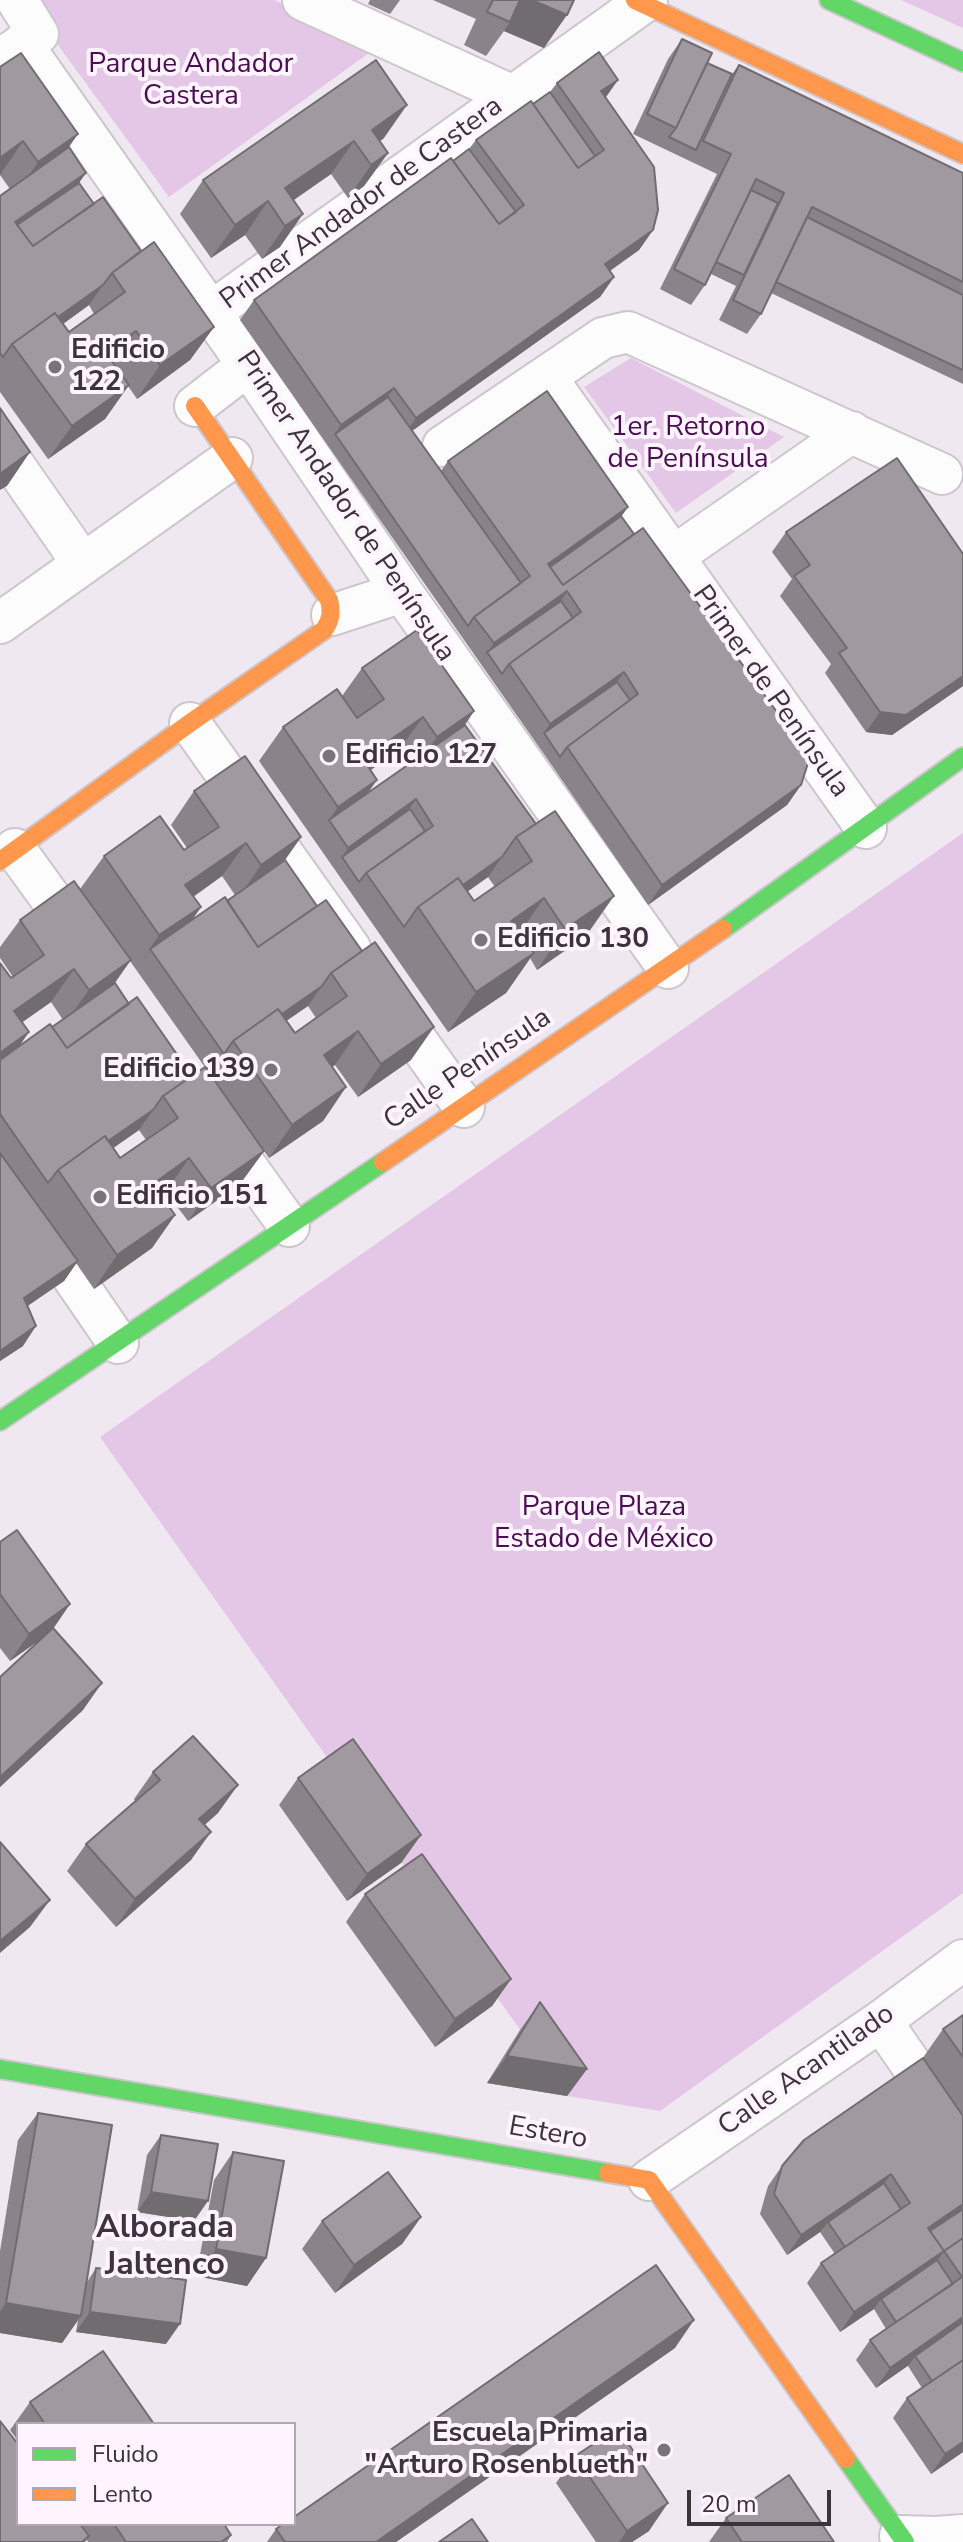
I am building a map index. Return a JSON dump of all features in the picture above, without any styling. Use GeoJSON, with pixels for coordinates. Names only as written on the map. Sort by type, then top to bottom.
{"type":"FeatureCollection","features":[{"type":"Feature","properties":{"kind":"street"},"geometry":{"type":"LineString","coordinates":[[11,52],[38,34],[17,0]]}},
{"type":"Feature","properties":{"kind":"street","name":"Primer Andador de Castera"},"geometry":{"type":"LineString","coordinates":[[303,0],[513,96]]}},
{"type":"Feature","properties":{"kind":"street"},"geometry":{"type":"LineString","coordinates":[[829,0],[963,62]]}},
{"type":"Feature","properties":{"kind":"street"},"geometry":{"type":"LineString","coordinates":[[642,1],[963,154]]}},
{"type":"Feature","properties":{"kind":"street","name":"Primer Andador de Castera"},"geometry":{"type":"LineString","coordinates":[[211,312],[642,1]]}},
{"type":"Feature","properties":{"kind":"street","name":"Primer Andador de Península"},"geometry":{"type":"LineString","coordinates":[[11,52],[211,312],[402,592],[668,968]]}},
{"type":"Feature","properties":{"kind":"street"},"geometry":{"type":"LineString","coordinates":[[443,446],[603,338],[628,332],[942,474]]}},
{"type":"Feature","properties":{"kind":"street"},"geometry":{"type":"LineString","coordinates":[[106,975],[7,855],[324,630],[332,615],[329,600],[195,406],[248,365]]}},
{"type":"Feature","properties":{"kind":"street","name":"Primer de Península"},"geometry":{"type":"LineString","coordinates":[[546,377],[866,828]]}},
{"type":"Feature","properties":{"kind":"street","name":"Primer de Península"},"geometry":{"type":"LineString","coordinates":[[674,556],[852,432]]}},
{"type":"Feature","properties":{"kind":"street"},"geometry":{"type":"LineString","coordinates":[[0,445],[83,564]]}},
{"type":"Feature","properties":{"kind":"street"},"geometry":{"type":"LineString","coordinates":[[0,623],[232,458]]}},
{"type":"Feature","properties":{"kind":"street"},"geometry":{"type":"LineString","coordinates":[[332,615],[402,592]]}},
{"type":"Feature","properties":{"kind":"street"},"geometry":{"type":"LineString","coordinates":[[190,723],[464,1107]]}},
{"type":"Feature","properties":{"kind":"street","name":"Calle Península"},"geometry":{"type":"LineString","coordinates":[[0,1421],[668,968],[963,757]]}},
{"type":"Feature","properties":{"kind":"street"},"geometry":{"type":"LineString","coordinates":[[198,1100],[289,1226]]}},
{"type":"Feature","properties":{"kind":"street"},"geometry":{"type":"LineString","coordinates":[[0,1171],[118,1343]]}},
{"type":"Feature","properties":{"kind":"street","name":"Calle Acantilado"},"geometry":{"type":"LineString","coordinates":[[649,2180],[881,2021],[963,1960]]}},
{"type":"Feature","properties":{"kind":"street"},"geometry":{"type":"LineString","coordinates":[[881,2021],[963,2139]]}},
{"type":"Feature","properties":{"kind":"street","name":"Estero"},"geometry":{"type":"LineString","coordinates":[[0,2069],[649,2180]]}},
{"type":"Feature","properties":{"kind":"street"},"geometry":{"type":"LineString","coordinates":[[649,2180],[902,2539],[963,2535]]}},
{"type":"Feature","properties":{"kind":"green space","name":"Parque Andador Castera"},"geometry":{"type":"Polygon","coordinates":[[[25,0],[274,0],[376,48],[169,197],[25,0]]]}},
{"type":"Feature","properties":{"kind":"green space"},"geometry":{"type":"Polygon","coordinates":[[[901,0],[963,0],[963,28],[901,0]]]}},
{"type":"Feature","properties":{"kind":"green space","name":"1er. Retorno de Península"},"geometry":{"type":"Polygon","coordinates":[[[631,358],[784,437],[676,513],[584,387],[631,358]]]}},
{"type":"Feature","properties":{"kind":"green space","name":"Parque Plaza Estado de México"},"geometry":{"type":"Polygon","coordinates":[[[963,833],[963,1893],[660,2111],[567,2096],[100,1437],[963,833]]]}},
{"type":"Feature","properties":{"kind":"building"},"geometry":{"type":"Polygon","coordinates":[[[493,0],[520,0],[510,22],[487,12],[493,0]]]}},
{"type":"Feature","properties":{"kind":"building"},"geometry":{"type":"Polygon","coordinates":[[[532,0],[574,0],[567,15],[532,0]]]}},
{"type":"Feature","properties":{"kind":"building"},"geometry":{"type":"Polygon","coordinates":[[[682,39],[712,53],[676,128],[647,114],[682,39]]]}},
{"type":"Feature","properties":{"kind":"building"},"geometry":{"type":"Polygon","coordinates":[[[599,52],[618,80],[601,91],[654,167],[658,210],[653,230],[605,264],[614,277],[416,418],[394,388],[341,425],[254,300],[451,158],[499,224],[524,205],[476,140],[531,101],[578,168],[604,150],[557,83],[599,52]]]}},
{"type":"Feature","properties":{"kind":"building"},"geometry":{"type":"Polygon","coordinates":[[[21,53],[78,134],[38,162],[23,141],[0,158],[0,67],[21,53]]]}},
{"type":"Feature","properties":{"kind":"building"},"geometry":{"type":"Polygon","coordinates":[[[376,60],[407,105],[372,130],[388,153],[371,165],[354,141],[285,188],[303,214],[285,226],[268,201],[235,225],[203,180],[376,60]]]}},
{"type":"Feature","properties":{"kind":"building"},"geometry":{"type":"Polygon","coordinates":[[[707,63],[732,74],[696,150],[669,137],[707,63]]]}},
{"type":"Feature","properties":{"kind":"building"},"geometry":{"type":"Polygon","coordinates":[[[739,65],[963,173],[963,282],[812,207],[761,314],[733,300],[784,193],[756,179],[705,285],[674,269],[731,154],[703,141],[739,65]]]}},
{"type":"Feature","properties":{"kind":"building"},"geometry":{"type":"Polygon","coordinates":[[[550,92],[595,156],[578,168],[533,104],[550,92]]]}},
{"type":"Feature","properties":{"kind":"building"},"geometry":{"type":"Polygon","coordinates":[[[69,147],[86,173],[15,222],[33,246],[103,197],[141,251],[112,273],[103,285],[58,317],[55,313],[12,344],[3,357],[0,353],[0,196],[69,147]]]}},
{"type":"Feature","properties":{"kind":"building"},"geometry":{"type":"Polygon","coordinates":[[[469,149],[516,212],[499,224],[453,161],[469,149]]]}},
{"type":"Feature","properties":{"kind":"building"},"geometry":{"type":"Polygon","coordinates":[[[79,183],[94,204],[33,246],[17,225],[79,183]]]}},
{"type":"Feature","properties":{"kind":"building"},"geometry":{"type":"Polygon","coordinates":[[[751,190],[778,203],[744,275],[716,262],[751,190]]]}},
{"type":"Feature","properties":{"kind":"building"},"geometry":{"type":"Polygon","coordinates":[[[807,217],[963,295],[963,370],[776,282],[807,217]]]}},
{"type":"Feature","properties":{"kind":"building"},"geometry":{"type":"Polygon","coordinates":[[[154,242],[214,327],[160,365],[136,331],[105,352],[129,385],[72,426],[12,344],[55,313],[69,332],[125,292],[112,273],[154,242]]]}},
{"type":"Feature","properties":{"kind":"building"},"geometry":{"type":"Polygon","coordinates":[[[547,391],[628,507],[548,564],[563,585],[643,528],[809,760],[801,785],[662,885],[567,747],[638,694],[624,672],[550,724],[509,664],[581,612],[567,591],[494,643],[474,617],[530,576],[448,461],[547,391]]]}},
{"type":"Feature","properties":{"kind":"building"},"geometry":{"type":"Polygon","coordinates":[[[388,397],[521,583],[474,617],[468,626],[335,434],[388,397]]]}},
{"type":"Feature","properties":{"kind":"building"},"geometry":{"type":"Polygon","coordinates":[[[0,408],[30,452],[0,474],[0,408]]]}},
{"type":"Feature","properties":{"kind":"building"},"geometry":{"type":"Polygon","coordinates":[[[897,458],[963,554],[963,676],[906,715],[880,712],[839,653],[847,648],[794,576],[810,565],[786,532],[897,458]]]}},
{"type":"Feature","properties":{"kind":"building"},"geometry":{"type":"Polygon","coordinates":[[[621,516],[634,534],[563,585],[550,567],[621,516]]]}},
{"type":"Feature","properties":{"kind":"building"},"geometry":{"type":"Polygon","coordinates":[[[561,601],[573,618],[509,664],[502,674],[487,652],[561,601]]]}},
{"type":"Feature","properties":{"kind":"building"},"geometry":{"type":"Polygon","coordinates":[[[417,630],[474,711],[437,737],[423,717],[363,759],[377,780],[338,807],[283,727],[337,689],[357,718],[384,699],[362,668],[417,630]]]}},
{"type":"Feature","properties":{"kind":"building"},"geometry":{"type":"Polygon","coordinates":[[[617,682],[630,700],[567,747],[560,757],[544,733],[617,682]]]}},
{"type":"Feature","properties":{"kind":"building"},"geometry":{"type":"Polygon","coordinates":[[[465,725],[536,824],[516,837],[502,857],[463,885],[458,878],[418,907],[404,927],[366,873],[433,826],[416,799],[348,848],[329,820],[465,725]]]}},
{"type":"Feature","properties":{"kind":"building"},"geometry":{"type":"Polygon","coordinates":[[[245,756],[301,837],[261,865],[246,843],[185,885],[201,907],[159,935],[104,856],[160,816],[184,850],[219,827],[194,791],[245,756]]]}},
{"type":"Feature","properties":{"kind":"building"},"geometry":{"type":"Polygon","coordinates":[[[410,809],[425,831],[366,873],[359,882],[342,857],[410,809]]]}},
{"type":"Feature","properties":{"kind":"building"},"geometry":{"type":"Polygon","coordinates":[[[555,811],[614,896],[565,929],[544,898],[511,921],[534,953],[476,992],[418,907],[458,878],[474,901],[532,861],[516,837],[555,811]]]}},
{"type":"Feature","properties":{"kind":"building"},"geometry":{"type":"Polygon","coordinates":[[[285,860],[317,906],[258,947],[227,901],[285,860]]]}},
{"type":"Feature","properties":{"kind":"building"},"geometry":{"type":"Polygon","coordinates":[[[74,881],[131,960],[89,990],[74,969],[14,1011],[29,1032],[0,1053],[0,963],[11,978],[44,955],[20,920],[74,881]]]}},
{"type":"Feature","properties":{"kind":"building"},"geometry":{"type":"Polygon","coordinates":[[[225,897],[258,947],[326,900],[362,951],[331,973],[322,986],[282,1014],[278,1009],[233,1041],[224,1054],[150,949],[225,897]]]}},
{"type":"Feature","properties":{"kind":"building"},"geometry":{"type":"Polygon","coordinates":[[[375,942],[434,1027],[381,1064],[358,1031],[324,1055],[346,1087],[292,1125],[233,1041],[278,1009],[295,1033],[347,996],[331,973],[375,942]]]}},
{"type":"Feature","properties":{"kind":"building"},"geometry":{"type":"Polygon","coordinates":[[[115,983],[129,1004],[67,1048],[52,1027],[115,983]]]}},
{"type":"Feature","properties":{"kind":"building"},"geometry":{"type":"Polygon","coordinates":[[[137,997],[192,1076],[163,1096],[153,1110],[108,1141],[105,1136],[58,1170],[48,1183],[0,1114],[0,1060],[50,1024],[67,1048],[137,997]]]}},
{"type":"Feature","properties":{"kind":"building"},"geometry":{"type":"Polygon","coordinates":[[[205,1067],[264,1151],[211,1188],[189,1158],[153,1184],[175,1215],[117,1255],[58,1170],[105,1136],[120,1158],[178,1118],[163,1096],[205,1067]]]}},
{"type":"Feature","properties":{"kind":"building"},"geometry":{"type":"Polygon","coordinates":[[[0,1153],[78,1261],[24,1298],[36,1326],[0,1351],[0,1153]]]}},
{"type":"Feature","properties":{"kind":"building"},"geometry":{"type":"Polygon","coordinates":[[[17,1530],[70,1604],[29,1634],[0,1594],[0,1542],[17,1530]]]}},
{"type":"Feature","properties":{"kind":"building"},"geometry":{"type":"Polygon","coordinates":[[[53,1628],[102,1683],[0,1777],[0,1677],[53,1628]]]}},
{"type":"Feature","properties":{"kind":"building"},"geometry":{"type":"Polygon","coordinates":[[[193,1736],[238,1785],[199,1819],[211,1832],[135,1899],[86,1844],[160,1780],[153,1772],[193,1736]]]}},
{"type":"Feature","properties":{"kind":"building"},"geometry":{"type":"Polygon","coordinates":[[[353,1739],[421,1835],[367,1874],[298,1778],[353,1739]]]}},
{"type":"Feature","properties":{"kind":"building"},"geometry":{"type":"Polygon","coordinates":[[[0,1842],[50,1900],[0,1941],[0,1842]]]}},
{"type":"Feature","properties":{"kind":"building"},"geometry":{"type":"Polygon","coordinates":[[[422,1854],[511,1979],[455,2019],[365,1894],[422,1854]]]}},
{"type":"Feature","properties":{"kind":"building"},"geometry":{"type":"Polygon","coordinates":[[[540,2002],[587,2069],[507,2056],[540,2002]]]}},
{"type":"Feature","properties":{"kind":"building"},"geometry":{"type":"Polygon","coordinates":[[[963,2015],[963,2057],[943,2029],[963,2015]]]}},
{"type":"Feature","properties":{"kind":"building"},"geometry":{"type":"Polygon","coordinates":[[[923,2058],[963,2116],[963,2204],[928,2228],[944,2251],[854,2312],[821,2263],[910,2203],[891,2174],[801,2235],[774,2194],[782,2166],[804,2140],[923,2058]]]}},
{"type":"Feature","properties":{"kind":"building"},"geometry":{"type":"Polygon","coordinates":[[[38,2113],[112,2125],[81,2316],[6,2303],[38,2113]]]}},
{"type":"Feature","properties":{"kind":"building"},"geometry":{"type":"Polygon","coordinates":[[[161,2135],[218,2144],[208,2201],[151,2192],[161,2135]]]}},
{"type":"Feature","properties":{"kind":"building"},"geometry":{"type":"Polygon","coordinates":[[[233,2152],[284,2161],[266,2258],[216,2249],[233,2152]]]}},
{"type":"Feature","properties":{"kind":"building"},"geometry":{"type":"Polygon","coordinates":[[[388,2172],[421,2217],[354,2265],[322,2221],[388,2172]]]}},
{"type":"Feature","properties":{"kind":"building"},"geometry":{"type":"Polygon","coordinates":[[[884,2183],[901,2209],[845,2247],[828,2222],[884,2183]]]}},
{"type":"Feature","properties":{"kind":"building"},"geometry":{"type":"Polygon","coordinates":[[[963,2209],[963,2238],[944,2251],[930,2231],[963,2209]]]}},
{"type":"Feature","properties":{"kind":"building"},"geometry":{"type":"Polygon","coordinates":[[[963,2238],[963,2317],[890,2368],[870,2340],[962,2277],[944,2251],[963,2238]]]}},
{"type":"Feature","properties":{"kind":"building"},"geometry":{"type":"Polygon","coordinates":[[[937,2260],[953,2284],[896,2322],[881,2299],[937,2260]]]}},
{"type":"Feature","properties":{"kind":"building"},"geometry":{"type":"Polygon","coordinates":[[[656,2265],[694,2320],[376,2542],[285,2542],[276,2529],[296,2526],[296,2516],[656,2265]]]}},
{"type":"Feature","properties":{"kind":"building"},"geometry":{"type":"Polygon","coordinates":[[[96,2268],[186,2280],[180,2324],[90,2312],[96,2268]]]}},
{"type":"Feature","properties":{"kind":"building"},"geometry":{"type":"Polygon","coordinates":[[[963,2322],[963,2360],[932,2381],[915,2356],[963,2322]]]}},
{"type":"Feature","properties":{"kind":"building"},"geometry":{"type":"Polygon","coordinates":[[[103,2351],[153,2422],[44,2422],[30,2402],[103,2351]]]}},
{"type":"Feature","properties":{"kind":"building"},"geometry":{"type":"Polygon","coordinates":[[[963,2360],[963,2442],[945,2454],[907,2398],[963,2360]]]}},
{"type":"Feature","properties":{"kind":"building"},"geometry":{"type":"Polygon","coordinates":[[[0,2421],[16,2441],[16,2526],[82,2526],[89,2536],[82,2542],[0,2542],[0,2421]]]}},
{"type":"Feature","properties":{"kind":"building"},"geometry":{"type":"Polygon","coordinates":[[[618,2428],[668,2503],[627,2531],[575,2456],[618,2428]]]}},
{"type":"Feature","properties":{"kind":"building"},"geometry":{"type":"Polygon","coordinates":[[[789,2475],[834,2542],[742,2542],[726,2518],[789,2475]]]}},
{"type":"Feature","properties":{"kind":"building"},"geometry":{"type":"Polygon","coordinates":[[[472,2519],[488,2542],[439,2542],[472,2519]]]}},
{"type":"Feature","properties":{"kind":"building"},"geometry":{"type":"Polygon","coordinates":[[[115,2526],[225,2526],[231,2535],[221,2542],[126,2542],[115,2526]]]}},
{"type":"Feature","properties":{"kind":"traffic: fast"},"geometry":{"type":"LineString","coordinates":[[829,0],[963,62]]}},
{"type":"Feature","properties":{"kind":"traffic: fast"},"geometry":{"type":"LineString","coordinates":[[723,929],[963,757]]}},
{"type":"Feature","properties":{"kind":"traffic: fast"},"geometry":{"type":"LineString","coordinates":[[0,1421],[383,1162]]}},
{"type":"Feature","properties":{"kind":"traffic: fast"},"geometry":{"type":"LineString","coordinates":[[0,2069],[608,2173]]}},
{"type":"Feature","properties":{"kind":"traffic: fast"},"geometry":{"type":"LineString","coordinates":[[846,2459],[905,2542]]}},
{"type":"Feature","properties":{"kind":"traffic: slow"},"geometry":{"type":"LineString","coordinates":[[635,0],[963,154]]}},
{"type":"Feature","properties":{"kind":"traffic: slow"},"geometry":{"type":"LineString","coordinates":[[0,861],[324,630],[328,623],[331,612],[329,600],[195,406]]}},
{"type":"Feature","properties":{"kind":"traffic: slow"},"geometry":{"type":"LineString","coordinates":[[383,1162],[723,929]]}},
{"type":"Feature","properties":{"kind":"traffic: slow"},"geometry":{"type":"LineString","coordinates":[[608,2173],[649,2180],[846,2459]]}},
{"type":"Feature","properties":{"kind":"place","name":"Edificio 122"},"geometry":{"type":"Point","coordinates":[55,367]}},
{"type":"Feature","properties":{"kind":"place","name":"Edificio 127"},"geometry":{"type":"Point","coordinates":[329,756]}},
{"type":"Feature","properties":{"kind":"place","name":"Edificio 130"},"geometry":{"type":"Point","coordinates":[481,940]}},
{"type":"Feature","properties":{"kind":"place","name":"Edificio 139"},"geometry":{"type":"Point","coordinates":[271,1070]}},
{"type":"Feature","properties":{"kind":"place","name":"Edificio 151"},"geometry":{"type":"Point","coordinates":[100,1197]}},
{"type":"Feature","properties":{"kind":"place","name":"Escuela Primaria \"Arturo Rosenblueth\""},"geometry":{"type":"Point","coordinates":[664,2450]}},
{"type":"Feature","properties":{"kind":"district","name":"Alborada Jaltenco"},"geometry":{"type":"Point","coordinates":[165,2248]}}]}
